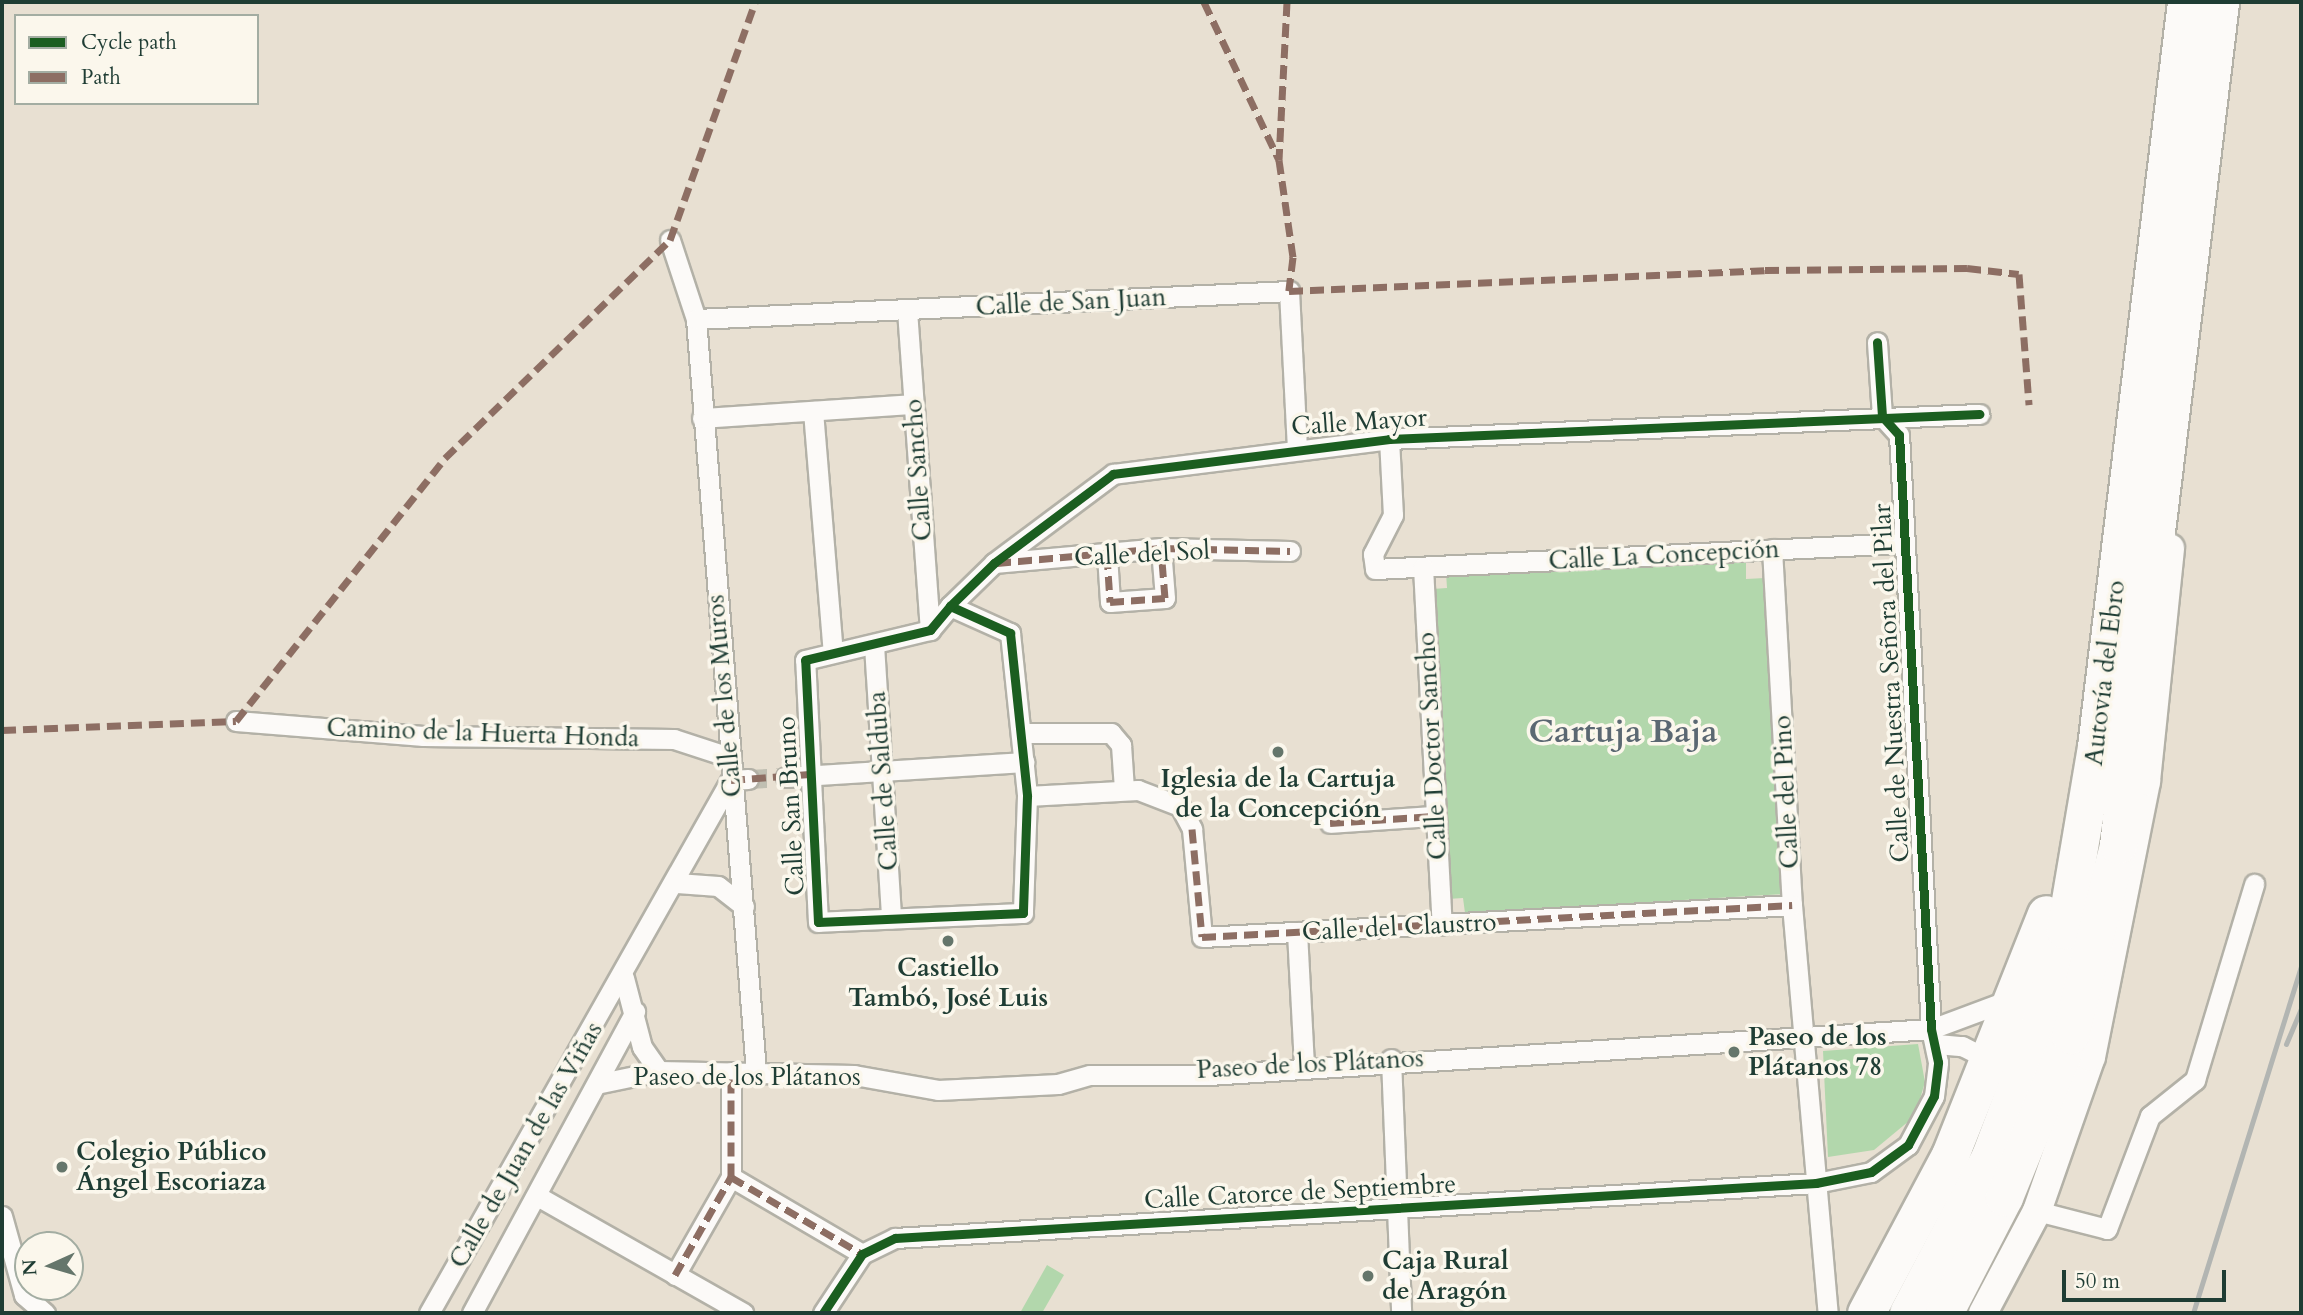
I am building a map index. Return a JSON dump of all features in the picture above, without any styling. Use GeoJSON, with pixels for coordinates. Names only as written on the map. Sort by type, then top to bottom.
{"type":"FeatureCollection","features":[{"type":"Feature","properties":{"kind":"highway","name":"Autovía del Ebro"},"geometry":{"type":"LineString","coordinates":[[1908,1313],[1990,1156],[2040,1023],[2077,864],[2108,651],[2186,2]]}},
{"type":"Feature","properties":{"kind":"highway","name":"Autovía del Ebro"},"geometry":{"type":"LineString","coordinates":[[1944,1313],[2041,1113],[2096,941],[2136,725],[2220,2]]}},
{"type":"Feature","properties":{"kind":"highway"},"geometry":{"type":"LineString","coordinates":[[1866,1313],[1914,1230],[2016,996],[2050,900],[2108,651]]}},
{"type":"Feature","properties":{"kind":"street","name":"Calle de los Muros"},"geometry":{"type":"LineString","coordinates":[[670,240],[696,319],[729,757],[739,780],[744,906],[756,1072]]}},
{"type":"Feature","properties":{"kind":"street","name":"Calle de San Juan"},"geometry":{"type":"LineString","coordinates":[[696,319],[1289,291],[1297,447]]}},
{"type":"Feature","properties":{"kind":"street"},"geometry":{"type":"LineString","coordinates":[[1983,1313],[2038,1211],[2091,1057],[2146,781],[2166,621],[2186,294]]}},
{"type":"Feature","properties":{"kind":"street","name":"Calle Sancho"},"geometry":{"type":"LineString","coordinates":[[906,310],[930,630]]}},
{"type":"Feature","properties":{"kind":"street","name":"Calle de Nuestra Señora del Pilar"},"geometry":{"type":"LineString","coordinates":[[1816,1183],[1871,1172],[1908,1145],[1934,1096],[1934,1037],[1899,435],[1882,416],[1877,342]]}},
{"type":"Feature","properties":{"kind":"street"},"geometry":{"type":"LineString","coordinates":[[702,418],[913,404]]}},
{"type":"Feature","properties":{"kind":"street"},"geometry":{"type":"LineString","coordinates":[[813,411],[833,652],[874,645],[930,630]]}},
{"type":"Feature","properties":{"kind":"street","name":"Calle Mayor"},"geometry":{"type":"LineString","coordinates":[[930,630],[950,606],[994,563],[1113,474],[1297,447],[1390,439],[1882,416],[1979,414]]}},
{"type":"Feature","properties":{"kind":"street","name":"Calle La Concepción"},"geometry":{"type":"LineString","coordinates":[[1390,439],[1393,515],[1373,554],[1375,569],[1904,543]]}},
{"type":"Feature","properties":{"kind":"street"},"geometry":{"type":"LineString","coordinates":[[1107,555],[1110,602],[1165,598],[1161,548]]}},
{"type":"Feature","properties":{"kind":"street","name":"Calle del Sol"},"geometry":{"type":"LineString","coordinates":[[994,563],[1107,555],[1161,548],[1290,551]]}},
{"type":"Feature","properties":{"kind":"street","name":"Calle del Pino"},"geometry":{"type":"LineString","coordinates":[[1772,549],[1792,905],[1828,1313]]}},
{"type":"Feature","properties":{"kind":"street","name":"Calle Doctor Sancho"},"geometry":{"type":"LineString","coordinates":[[1423,567],[1434,817],[1442,924]]}},
{"type":"Feature","properties":{"kind":"street"},"geometry":{"type":"LineString","coordinates":[[950,606],[1010,633],[1023,733],[1027,796],[1124,789],[1121,745],[1111,733],[1023,733]]}},
{"type":"Feature","properties":{"kind":"street","name":"Calle de Salduba"},"geometry":{"type":"LineString","coordinates":[[874,645],[885,771],[891,918]]}},
{"type":"Feature","properties":{"kind":"street","name":"Calle San Bruno"},"geometry":{"type":"LineString","coordinates":[[833,652],[805,660],[818,922],[1023,913],[1027,796]]}},
{"type":"Feature","properties":{"kind":"street","name":"Camino de la Huerta Honda"},"geometry":{"type":"LineString","coordinates":[[236,721],[423,736],[674,739],[729,757]]}},
{"type":"Feature","properties":{"kind":"street"},"geometry":{"type":"LineString","coordinates":[[786,777],[1025,762]]}},
{"type":"Feature","properties":{"kind":"street","name":"Calle de Juan de las Viñas"},"geometry":{"type":"LineString","coordinates":[[429,1313],[739,780]]}},
{"type":"Feature","properties":{"kind":"street","name":"Calle del Claustro"},"geometry":{"type":"LineString","coordinates":[[1124,789],[1161,796],[1186,812],[1202,937],[1792,905]]}},
{"type":"Feature","properties":{"kind":"street"},"geometry":{"type":"LineString","coordinates":[[1330,823],[1434,817]]}},
{"type":"Feature","properties":{"kind":"street"},"geometry":{"type":"LineString","coordinates":[[677,883],[718,886],[744,906]]}},
{"type":"Feature","properties":{"kind":"street"},"geometry":{"type":"LineString","coordinates":[[2038,1211],[2107,1229],[2150,1116],[2195,1080],[2254,884]]}},
{"type":"Feature","properties":{"kind":"street"},"geometry":{"type":"LineString","coordinates":[[1297,932],[1304,1067]]}},
{"type":"Feature","properties":{"kind":"street","name":"Calle de Juan de las Viñas"},"geometry":{"type":"LineString","coordinates":[[624,978],[635,1011],[642,1047],[659,1071]]}},
{"type":"Feature","properties":{"kind":"street","name":"Paseo de los Plátanos"},"geometry":{"type":"LineString","coordinates":[[601,1083],[659,1071],[756,1072],[854,1075],[952,1090],[1058,1084],[1090,1075],[1304,1067],[1391,1059],[1803,1035],[1934,1037],[2016,996]]}},
{"type":"Feature","properties":{"kind":"street","name":"Calle de Juan de las Viñas"},"geometry":{"type":"LineString","coordinates":[[472,1313],[601,1083],[635,1011]]}},
{"type":"Feature","properties":{"kind":"street"},"geometry":{"type":"LineString","coordinates":[[1934,1037],[1962,1046],[1989,1060]]}},
{"type":"Feature","properties":{"kind":"street"},"geometry":{"type":"LineString","coordinates":[[1391,1059],[1401,1313]]}},
{"type":"Feature","properties":{"kind":"street"},"geometry":{"type":"LineString","coordinates":[[675,1275],[731,1177],[731,1072]]}},
{"type":"Feature","properties":{"kind":"street"},"geometry":{"type":"LineString","coordinates":[[731,1177],[862,1254],[823,1313]]}},
{"type":"Feature","properties":{"kind":"street","name":"Calle Catorce de Septiembre"},"geometry":{"type":"LineString","coordinates":[[862,1254],[895,1238],[1816,1183]]}},
{"type":"Feature","properties":{"kind":"street"},"geometry":{"type":"LineString","coordinates":[[539,1197],[743,1313]]}},
{"type":"Feature","properties":{"kind":"street"},"geometry":{"type":"LineString","coordinates":[[2,1216],[24,1295],[45,1313]]}},
{"type":"Feature","properties":{"kind":"green space"},"geometry":{"type":"Polygon","coordinates":[[[1746,559],[1746,579],[1765,578],[1785,894],[1465,913],[1463,898],[1448,899],[1432,589],[1447,588],[1446,572],[1746,559]]]}},
{"type":"Feature","properties":{"kind":"green space"},"geometry":{"type":"Polygon","coordinates":[[[1918,1044],[1925,1082],[1915,1116],[1874,1150],[1828,1157],[1823,1051],[1918,1044]]]}},
{"type":"Feature","properties":{"kind":"green space"},"geometry":{"type":"Polygon","coordinates":[[[1047,1265],[1064,1275],[1042,1313],[1020,1313],[1047,1265]]]}},
{"type":"Feature","properties":{"kind":"tunnel"},"geometry":{"type":"LineString","coordinates":[[748,779],[786,777]]}},
{"type":"Feature","properties":{"kind":"railway"},"geometry":{"type":"LineString","coordinates":[[2193,1313],[2301,967]]}},
{"type":"Feature","properties":{"kind":"railway"},"geometry":{"type":"LineString","coordinates":[[2286,1044],[2301,1009]]}},
{"type":"Feature","properties":{"kind":"marked path"},"geometry":{"type":"LineString","coordinates":[[2,730],[236,721],[445,458],[670,240],[755,2]]}},
{"type":"Feature","properties":{"kind":"marked path"},"geometry":{"type":"LineString","coordinates":[[1204,2],[1279,160]]}},
{"type":"Feature","properties":{"kind":"marked path"},"geometry":{"type":"LineString","coordinates":[[1287,2],[1279,160],[1293,257],[1289,291],[1765,270],[1967,268],[2019,274],[2029,405]]}},
{"type":"Feature","properties":{"kind":"marked path"},"geometry":{"type":"LineString","coordinates":[[1107,555],[1110,602],[1165,598],[1161,548]]}},
{"type":"Feature","properties":{"kind":"marked path"},"geometry":{"type":"LineString","coordinates":[[997,563],[1161,548],[1290,551]]}},
{"type":"Feature","properties":{"kind":"marked path"},"geometry":{"type":"LineString","coordinates":[[731,780],[810,774]]}},
{"type":"Feature","properties":{"kind":"marked path"},"geometry":{"type":"LineString","coordinates":[[1330,823],[1434,816]]}},
{"type":"Feature","properties":{"kind":"marked path"},"geometry":{"type":"LineString","coordinates":[[1192,829],[1202,937],[1792,905]]}},
{"type":"Feature","properties":{"kind":"marked path"},"geometry":{"type":"LineString","coordinates":[[675,1275],[731,1177],[731,1072]]}},
{"type":"Feature","properties":{"kind":"marked path"},"geometry":{"type":"LineString","coordinates":[[731,1177],[862,1254]]}},
{"type":"Feature","properties":{"kind":"cycle path"},"geometry":{"type":"LineString","coordinates":[[823,1313],[862,1254],[895,1238],[1816,1183],[1871,1172],[1908,1145],[1934,1096],[1938,1062],[1931,1029],[1899,435],[1882,416],[1877,342]]}},
{"type":"Feature","properties":{"kind":"cycle path"},"geometry":{"type":"LineString","coordinates":[[950,606],[1010,633],[1027,796],[1023,913],[818,922],[805,660],[930,630],[950,606],[994,563],[1113,474],[1389,439],[1979,414]]}},
{"type":"Feature","properties":{"kind":"place","name":"Iglesia de la Cartuja de la Concepción"},"geometry":{"type":"Point","coordinates":[1278,752]}},
{"type":"Feature","properties":{"kind":"place","name":"Castiello Tambó, José Luis"},"geometry":{"type":"Point","coordinates":[948,941]}},
{"type":"Feature","properties":{"kind":"place","name":"Paseo de los Plátanos 78"},"geometry":{"type":"Point","coordinates":[1734,1052]}},
{"type":"Feature","properties":{"kind":"place","name":"Colegio Público Ángel Escoriaza"},"geometry":{"type":"Point","coordinates":[62,1167]}},
{"type":"Feature","properties":{"kind":"place","name":"Caja Rural de Aragón"},"geometry":{"type":"Point","coordinates":[1368,1276]}},
{"type":"Feature","properties":{"kind":"district","name":"Cartuja Baja"},"geometry":{"type":"Point","coordinates":[1623,732]}}]}
